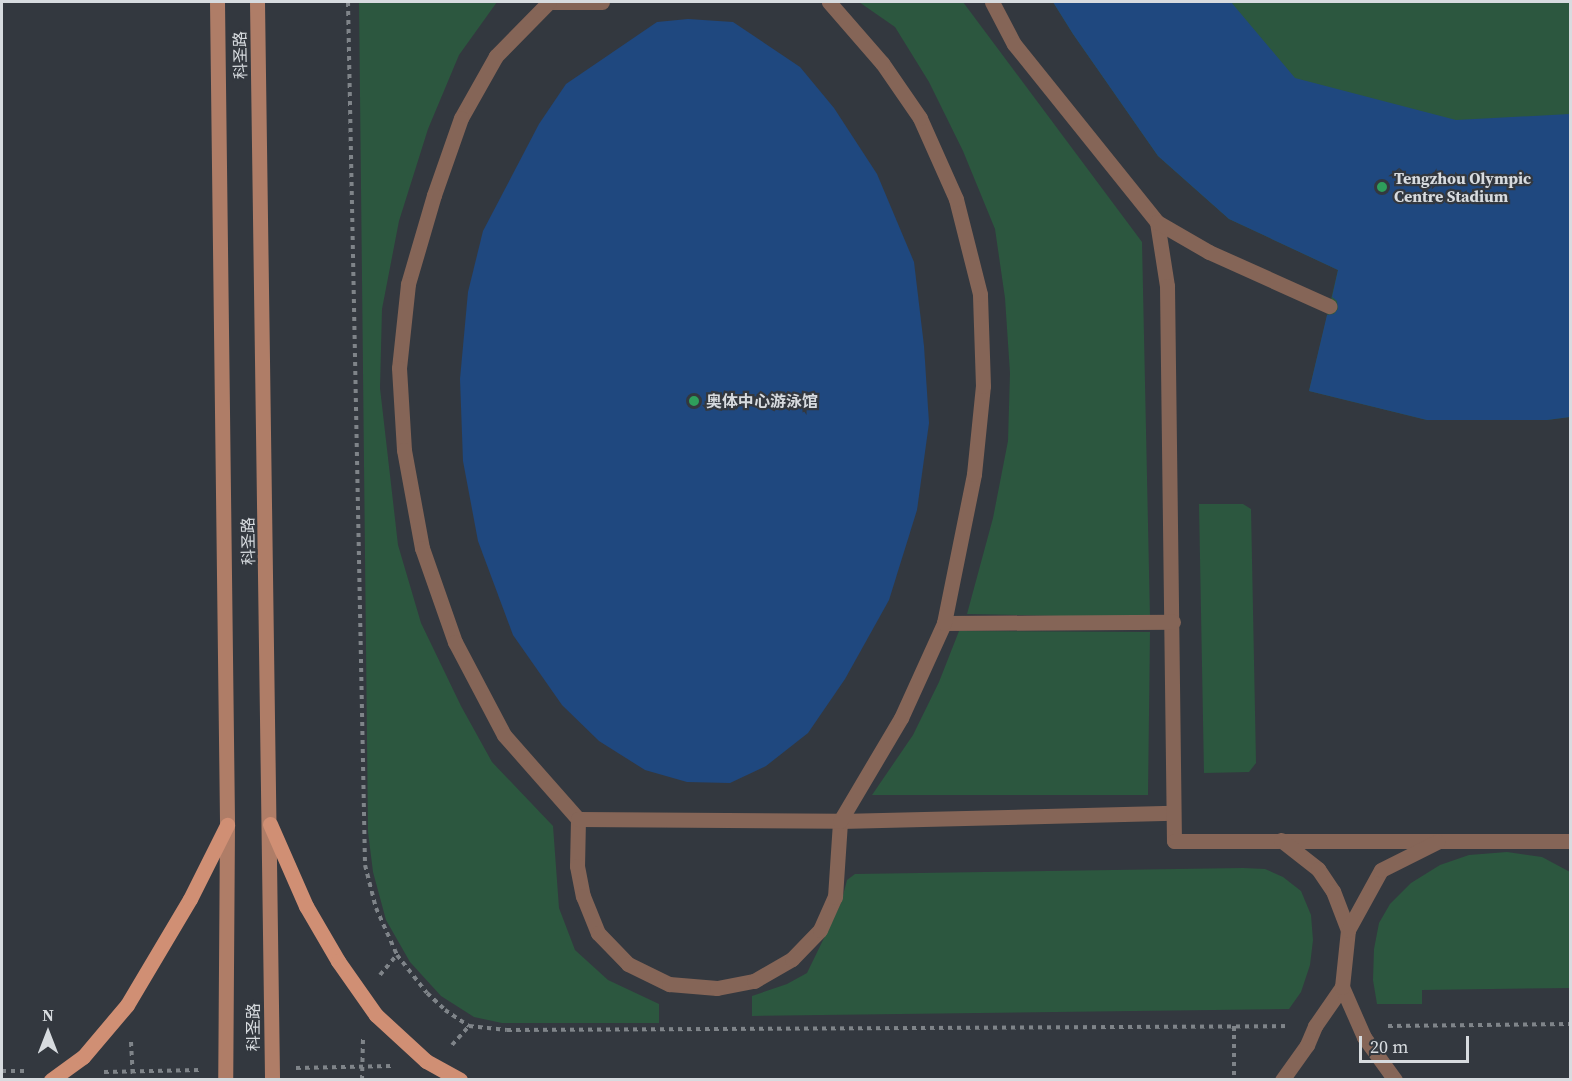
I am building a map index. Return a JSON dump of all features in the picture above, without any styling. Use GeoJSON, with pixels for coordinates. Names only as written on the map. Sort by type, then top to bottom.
{"type":"FeatureCollection","features":[{"type":"Feature","properties":{"kind":"main road"},"geometry":{"type":"LineString","coordinates":[[270,824],[306,906],[338,960],[376,1015],[426,1061],[460,1080]]}},
{"type":"Feature","properties":{"kind":"main road"},"geometry":{"type":"LineString","coordinates":[[51,1080],[83,1056],[127,1005],[185,908],[227,825]]}},
{"type":"Feature","properties":{"kind":"street","name":"科圣路"},"geometry":{"type":"LineString","coordinates":[[217,2],[227,825],[225,1080]]}},
{"type":"Feature","properties":{"kind":"street","name":"科圣路"},"geometry":{"type":"LineString","coordinates":[[258,2],[272,1080]]}},
{"type":"Feature","properties":{"kind":"lane"},"geometry":{"type":"LineString","coordinates":[[602,2],[549,2],[496,56],[461,118],[434,195],[408,284],[399,368],[404,450],[422,548],[455,642],[504,735],[578,819],[577,866],[583,896],[598,933],[628,964],[669,984],[717,988],[754,981],[792,959],[820,930],[835,897],[840,821],[901,718],[944,623],[975,474],[983,386],[980,294],[956,199],[920,118],[882,63],[829,2]]}},
{"type":"Feature","properties":{"kind":"lane"},"geometry":{"type":"LineString","coordinates":[[992,2],[1014,44],[1157,222],[1209,252],[1329,306]]}},
{"type":"Feature","properties":{"kind":"lane"},"geometry":{"type":"LineString","coordinates":[[1157,222],[1167,286],[1174,841],[1570,841]]}},
{"type":"Feature","properties":{"kind":"lane"},"geometry":{"type":"LineString","coordinates":[[944,623],[1173,621]]}},
{"type":"Feature","properties":{"kind":"lane"},"geometry":{"type":"LineString","coordinates":[[578,819],[840,821],[1173,813]]}},
{"type":"Feature","properties":{"kind":"lane"},"geometry":{"type":"LineString","coordinates":[[1281,840],[1318,869],[1333,891],[1348,930]]}},
{"type":"Feature","properties":{"kind":"lane"},"geometry":{"type":"LineString","coordinates":[[1282,1080],[1307,1045],[1315,1026],[1342,987],[1348,930],[1381,870],[1440,840]]}},
{"type":"Feature","properties":{"kind":"lane"},"geometry":{"type":"LineString","coordinates":[[1534,841],[1570,847]]}},
{"type":"Feature","properties":{"kind":"lane"},"geometry":{"type":"LineString","coordinates":[[1342,987],[1364,1037],[1395,1080]]}},
{"type":"Feature","properties":{"kind":"path"},"geometry":{"type":"LineString","coordinates":[[348,2],[365,865],[376,908],[397,955],[427,993],[469,1026],[507,1030],[1315,1026]]}},
{"type":"Feature","properties":{"kind":"path"},"geometry":{"type":"LineString","coordinates":[[1360,1026],[1570,1024]]}},
{"type":"Feature","properties":{"kind":"path"},"geometry":{"type":"LineString","coordinates":[[1234,1026],[1234,1080]]}},
{"type":"Feature","properties":{"kind":"green space"},"geometry":{"type":"Polygon","coordinates":[[[359,2],[497,2],[459,55],[428,129],[399,221],[382,309],[380,388],[398,545],[421,623],[461,706],[492,762],[553,826],[559,908],[575,950],[608,980],[659,1004],[659,1023],[502,1023],[474,1017],[441,996],[410,962],[386,920],[373,872],[368,832],[359,2]]]}},
{"type":"Feature","properties":{"kind":"green space"},"geometry":{"type":"Polygon","coordinates":[[[859,2],[963,2],[1142,242],[1150,618],[967,614],[993,518],[1008,441],[1010,373],[1005,298],[995,229],[963,151],[929,82],[895,27],[859,2]]]}},
{"type":"Feature","properties":{"kind":"green space","name":"Tengzhou Olympic Centre Stadium"},"geometry":{"type":"Polygon","coordinates":[[[1053,2],[1570,2],[1570,417],[1547,420],[1427,420],[1309,391],[1338,270],[1229,219],[1158,156],[1053,2]]]}},
{"type":"Feature","properties":{"kind":"green space"},"geometry":{"type":"Polygon","coordinates":[[[1199,504],[1243,504],[1251,509],[1256,763],[1249,772],[1204,773],[1199,504]]]}},
{"type":"Feature","properties":{"kind":"green space"},"geometry":{"type":"Polygon","coordinates":[[[959,631],[1150,632],[1148,795],[872,795],[913,735],[939,682],[959,631]]]}},
{"type":"Feature","properties":{"kind":"green space"},"geometry":{"type":"Polygon","coordinates":[[[1507,852],[1542,857],[1570,872],[1570,988],[1422,990],[1422,1004],[1377,1004],[1373,980],[1374,949],[1379,923],[1390,904],[1411,883],[1440,865],[1469,855],[1507,852]]]}},
{"type":"Feature","properties":{"kind":"green space"},"geometry":{"type":"Polygon","coordinates":[[[1265,869],[1283,877],[1301,891],[1311,915],[1313,940],[1310,965],[1301,992],[1289,1009],[752,1016],[752,996],[787,984],[807,973],[841,903],[847,880],[855,874],[1265,869]]]}},
{"type":"Feature","properties":{"kind":"building","name":"Tengzhou Olympic Centre Stadium"},"geometry":{"type":"Polygon","coordinates":[[[1053,2],[1231,2],[1295,78],[1456,120],[1570,114],[1570,417],[1547,420],[1427,420],[1309,391],[1327,315],[1334,314],[1338,309],[1337,301],[1332,297],[1338,270],[1229,219],[1158,156],[1053,2]]]}},
{"type":"Feature","properties":{"kind":"building","name":"奥体中心游泳馆"},"geometry":{"type":"Polygon","coordinates":[[[688,19],[733,22],[800,67],[834,108],[877,174],[914,262],[924,346],[929,423],[917,510],[889,600],[845,679],[808,733],[766,766],[730,783],[687,782],[645,770],[599,741],[562,705],[513,635],[478,541],[463,461],[460,379],[468,292],[483,231],[539,124],[566,84],[657,22],[688,19]]]}},
{"type":"Feature","properties":{"kind":"place","name":"Tengzhou Olympic Centre Stadium"},"geometry":{"type":"Point","coordinates":[1382,187]}},
{"type":"Feature","properties":{"kind":"place","name":"奥体中心游泳馆"},"geometry":{"type":"Point","coordinates":[694,401]}}]}
